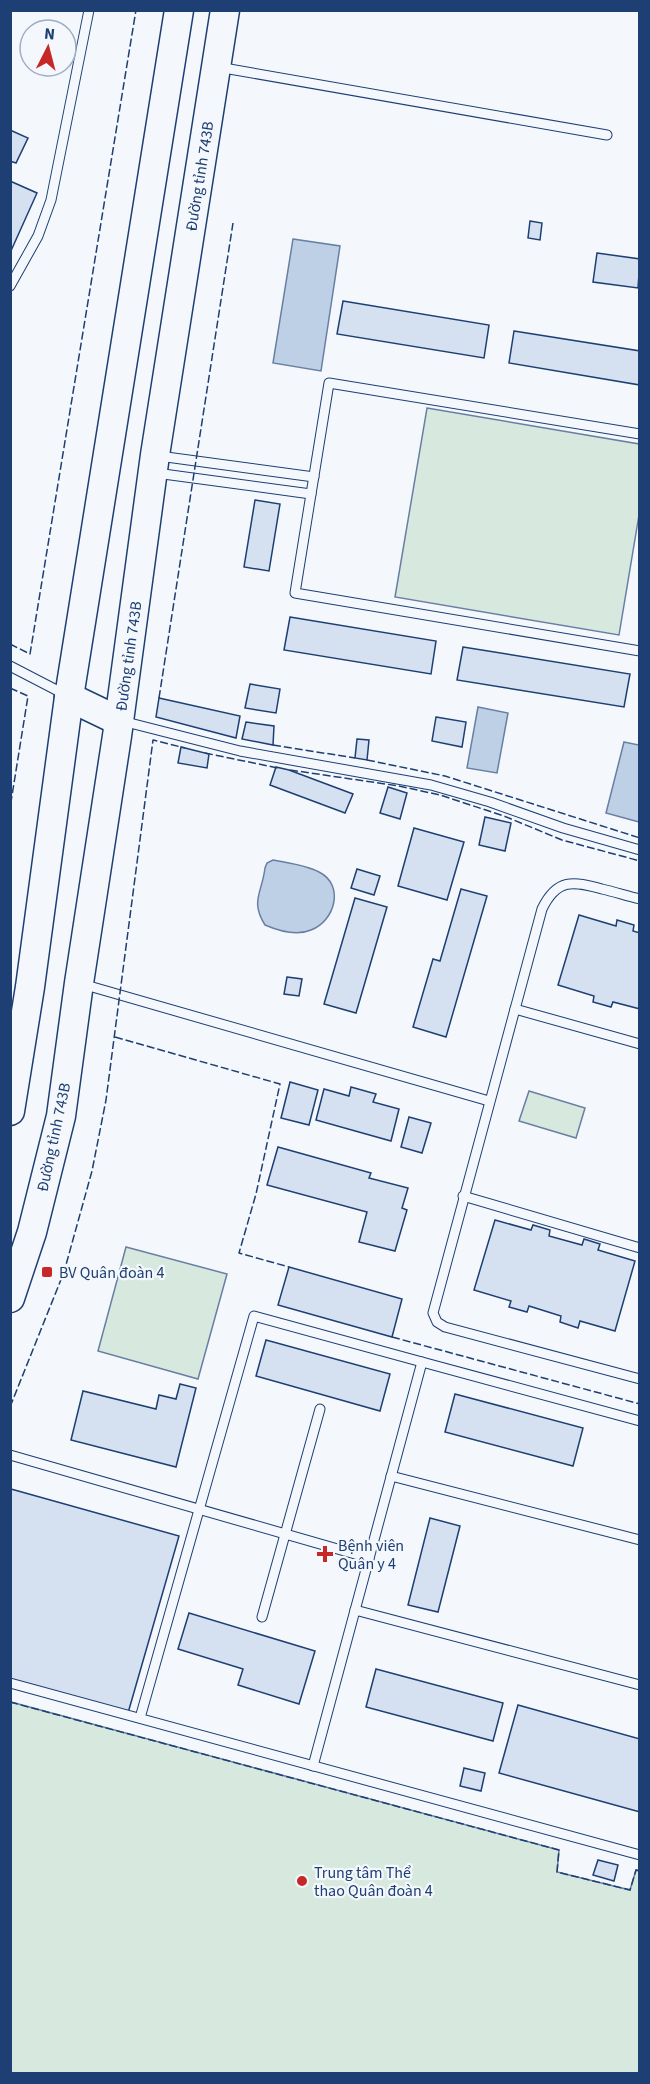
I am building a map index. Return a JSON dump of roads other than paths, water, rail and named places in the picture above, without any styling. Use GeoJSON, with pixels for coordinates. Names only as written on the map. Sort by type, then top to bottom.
{"type":"FeatureCollection","features":[{"type":"Feature","properties":{"kind":"main road"},"geometry":{"type":"LineString","coordinates":[[10,1111],[30,987],[69,697],[179,10]]}},
{"type":"Feature","properties":{"kind":"main road","name":"Đường tỉnh 743B"},"geometry":{"type":"LineString","coordinates":[[10,1298],[32,1232],[61,1116],[119,721],[153,464],[225,10]]}},
{"type":"Feature","properties":{"kind":"main road"},"geometry":{"type":"LineString","coordinates":[[69,697],[119,721]]}},
{"type":"Feature","properties":{"kind":"lane"},"geometry":{"type":"LineString","coordinates":[[10,286],[38,236],[51,200],[88,10]]}},
{"type":"Feature","properties":{"kind":"lane"},"geometry":{"type":"LineString","coordinates":[[216,67],[607,135]]}},
{"type":"Feature","properties":{"kind":"lane"},"geometry":{"type":"LineString","coordinates":[[639,434],[329,383],[295,593],[639,651]]}},
{"type":"Feature","properties":{"kind":"lane"},"geometry":{"type":"LineString","coordinates":[[153,464],[314,477]]}},
{"type":"Feature","properties":{"kind":"lane"},"geometry":{"type":"LineString","coordinates":[[153,464],[311,494]]}},
{"type":"Feature","properties":{"kind":"lane"},"geometry":{"type":"LineString","coordinates":[[10,666],[69,697]]}},
{"type":"Feature","properties":{"kind":"lane"},"geometry":{"type":"LineString","coordinates":[[119,721],[240,751],[461,792],[572,831],[639,850]]}},
{"type":"Feature","properties":{"kind":"lane"},"geometry":{"type":"LineString","coordinates":[[639,899],[577,882],[565,884],[551,894],[542,909],[433,1308],[437,1322],[445,1327],[639,1379]]}},
{"type":"Feature","properties":{"kind":"lane"},"geometry":{"type":"LineString","coordinates":[[79,983],[489,1101]]}},
{"type":"Feature","properties":{"kind":"lane"},"geometry":{"type":"LineString","coordinates":[[514,1009],[639,1044]]}},
{"type":"Feature","properties":{"kind":"lane"},"geometry":{"type":"LineString","coordinates":[[463,1196],[639,1248]]}},
{"type":"Feature","properties":{"kind":"lane"},"geometry":{"type":"LineString","coordinates":[[140,1718],[254,1316],[639,1421]]}},
{"type":"Feature","properties":{"kind":"lane"},"geometry":{"type":"LineString","coordinates":[[313,1766],[422,1362]]}},
{"type":"Feature","properties":{"kind":"lane"},"geometry":{"type":"LineString","coordinates":[[262,1617],[320,1409]]}},
{"type":"Feature","properties":{"kind":"lane"},"geometry":{"type":"LineString","coordinates":[[10,1455],[369,1558]]}},
{"type":"Feature","properties":{"kind":"lane"},"geometry":{"type":"LineString","coordinates":[[391,1476],[639,1540]]}},
{"type":"Feature","properties":{"kind":"lane"},"geometry":{"type":"LineString","coordinates":[[355,1610],[639,1685]]}},
{"type":"Feature","properties":{"kind":"lane"},"geometry":{"type":"LineString","coordinates":[[10,1683],[639,1856]]}},
{"type":"Feature","properties":{"kind":"water"},"geometry":{"type":"Polygon","coordinates":[[[293,239],[340,246],[321,371],[273,363],[293,239]]]}},
{"type":"Feature","properties":{"kind":"water"},"geometry":{"type":"Polygon","coordinates":[[[478,707],[508,713],[497,773],[467,768],[478,707]]]}},
{"type":"Feature","properties":{"kind":"water"},"geometry":{"type":"Polygon","coordinates":[[[624,742],[639,745],[639,822],[606,813],[624,742]]]}},
{"type":"Feature","properties":{"kind":"water"},"geometry":{"type":"Polygon","coordinates":[[[273,860],[297,864],[319,872],[332,885],[334,903],[331,911],[326,919],[311,930],[294,933],[265,925],[258,909],[258,897],[267,863],[273,860]]]}},
{"type":"Feature","properties":{"kind":"place","name":"BV Quân đoàn 4"},"geometry":{"type":"Point","coordinates":[47,1272]}},
{"type":"Feature","properties":{"kind":"place","name":"Bệnh viên Quân y 4"},"geometry":{"type":"Point","coordinates":[325,1554]}},
{"type":"Feature","properties":{"kind":"place","name":"Trung tâm Thể thao Quân đoàn 4"},"geometry":{"type":"Point","coordinates":[302,1881]}}]}
